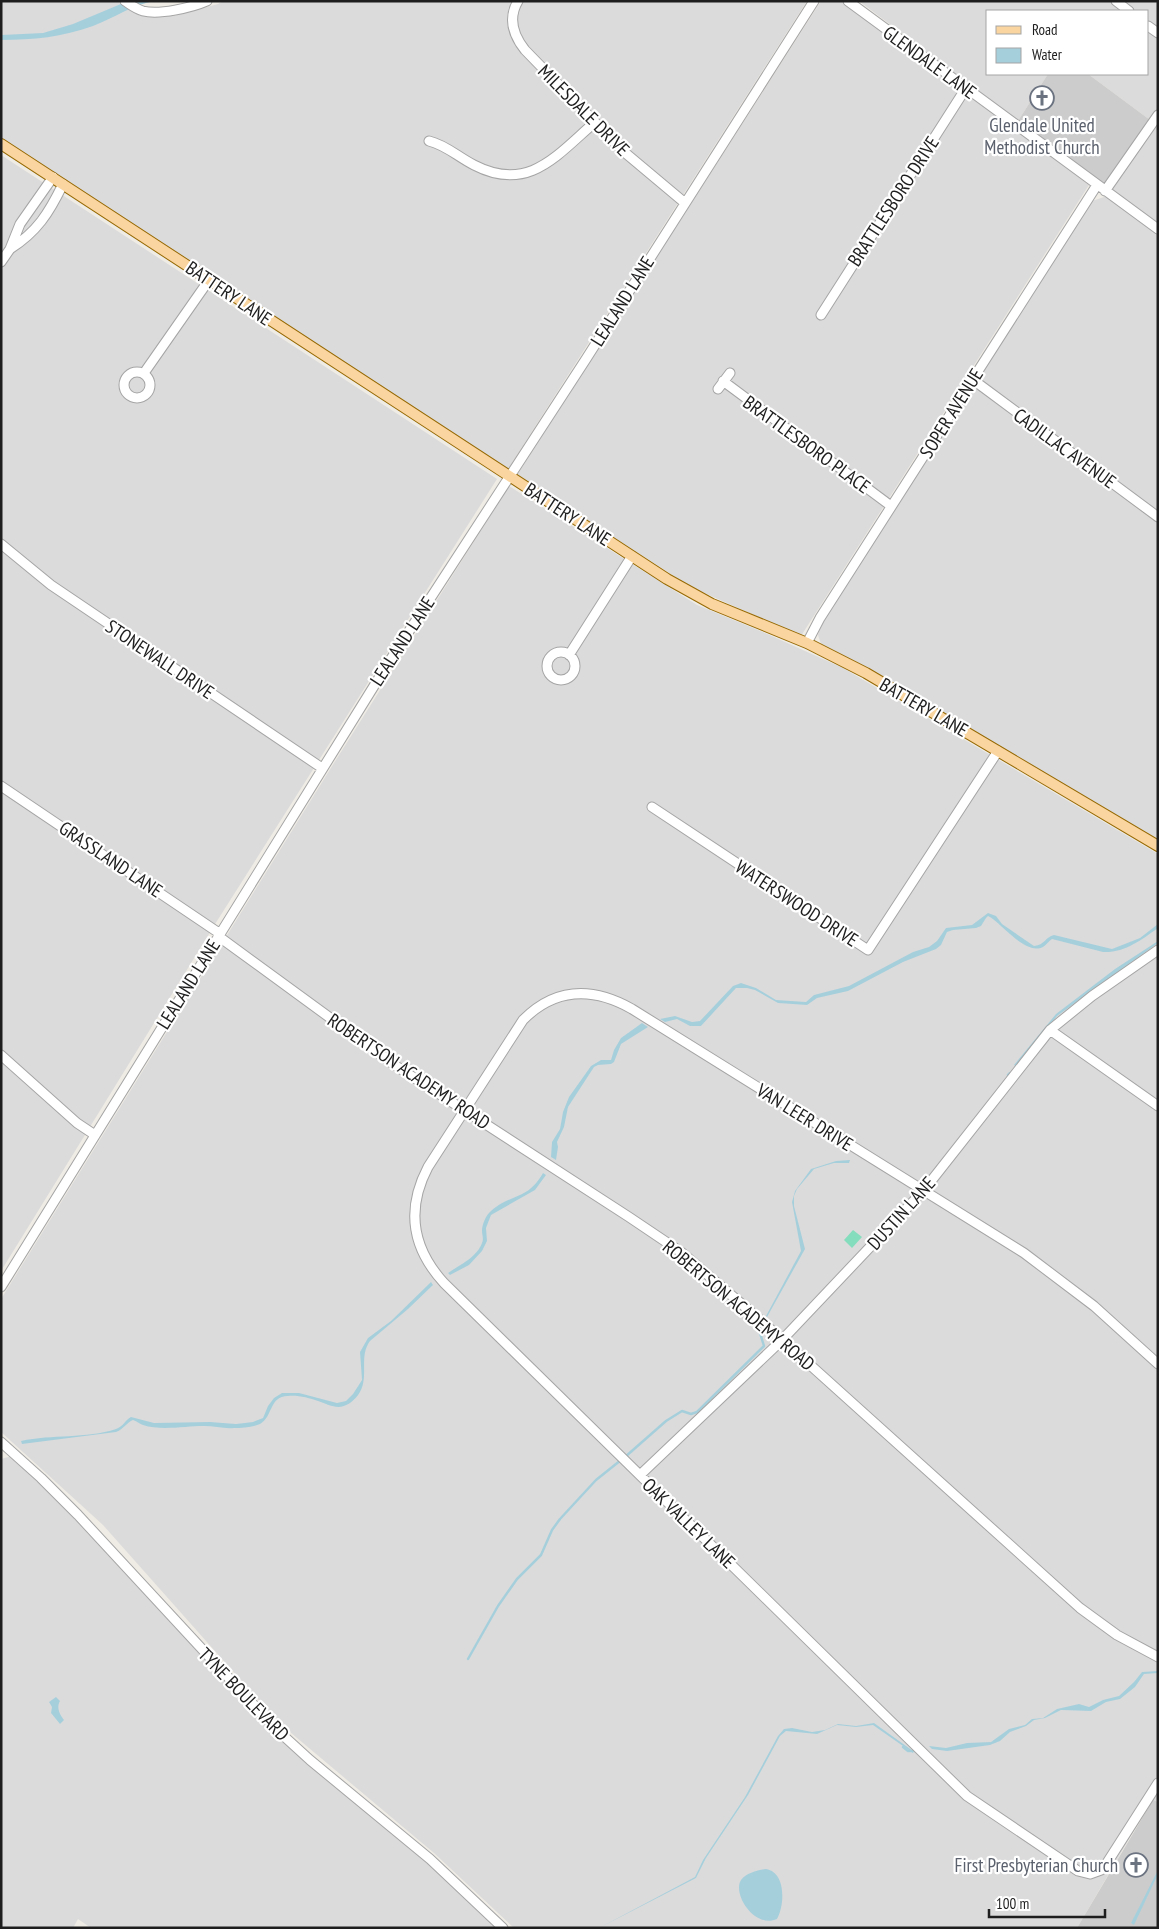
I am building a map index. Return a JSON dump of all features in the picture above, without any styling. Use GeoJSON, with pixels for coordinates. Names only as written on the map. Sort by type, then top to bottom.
{"type":"FeatureCollection","features":[{"type":"Feature","properties":{"kind":"main road","name":"BATTERY LANE"},"geometry":{"type":"LineString","coordinates":[[1,144],[632,556],[712,604],[807,643],[883,682],[1158,846]]}},
{"type":"Feature","properties":{"kind":"street"},"geometry":{"type":"LineString","coordinates":[[125,1],[138,9],[161,12],[207,1]]}},
{"type":"Feature","properties":{"kind":"street","name":"MILESDALE DRIVE"},"geometry":{"type":"LineString","coordinates":[[518,1],[512,20],[522,45],[542,69],[594,123],[634,161],[685,203]]}},
{"type":"Feature","properties":{"kind":"street","name":"LEALAND LANE"},"geometry":{"type":"LineString","coordinates":[[1,1287],[452,561],[814,1]]}},
{"type":"Feature","properties":{"kind":"street","name":"GLENDALE LANE"},"geometry":{"type":"LineString","coordinates":[[848,1],[1158,229]]}},
{"type":"Feature","properties":{"kind":"street"},"geometry":{"type":"LineString","coordinates":[[1116,1],[1128,10]]}},
{"type":"Feature","properties":{"kind":"street","name":"BRATTLESBORO DRIVE"},"geometry":{"type":"LineString","coordinates":[[821,315],[966,88]]}},
{"type":"Feature","properties":{"kind":"street"},"geometry":{"type":"LineString","coordinates":[[1105,191],[1158,115]]}},
{"type":"Feature","properties":{"kind":"street"},"geometry":{"type":"LineString","coordinates":[[429,141],[443,146],[482,168],[502,175],[515,176],[543,166],[594,123]]}},
{"type":"Feature","properties":{"kind":"street"},"geometry":{"type":"LineString","coordinates":[[1,262],[10,249],[16,231],[53,177]]}},
{"type":"Feature","properties":{"kind":"street"},"geometry":{"type":"LineString","coordinates":[[10,249],[36,230],[51,208],[63,184]]}},
{"type":"Feature","properties":{"kind":"street","name":"SOPER AVENUE"},"geometry":{"type":"LineString","coordinates":[[807,643],[820,618],[1097,185]]}},
{"type":"Feature","properties":{"kind":"street"},"geometry":{"type":"LineString","coordinates":[[144,373],[209,280]]}},
{"type":"Feature","properties":{"kind":"street"},"geometry":{"type":"LineString","coordinates":[[718,390],[730,373]]}},
{"type":"Feature","properties":{"kind":"street","name":"CADILLAC AVENUE"},"geometry":{"type":"LineString","coordinates":[[972,379],[1158,517]]}},
{"type":"Feature","properties":{"kind":"street","name":"BRATTLESBORO PLACE"},"geometry":{"type":"LineString","coordinates":[[723,382],[891,506]]}},
{"type":"Feature","properties":{"kind":"street","name":"STONEWALL DRIVE"},"geometry":{"type":"LineString","coordinates":[[1,544],[51,585],[322,768]]}},
{"type":"Feature","properties":{"kind":"street"},"geometry":{"type":"LineString","coordinates":[[569,655],[632,556]]}},
{"type":"Feature","properties":{"kind":"street","name":"WATERSWOOD DRIVE"},"geometry":{"type":"LineString","coordinates":[[652,807],[868,950],[998,751]]}},
{"type":"Feature","properties":{"kind":"street","name":"GRASSLAND LANE"},"geometry":{"type":"LineString","coordinates":[[1,786],[219,935]]}},
{"type":"Feature","properties":{"kind":"street","name":"ROBERTSON ACADEMY ROAD"},"geometry":{"type":"LineString","coordinates":[[219,935],[377,1053],[681,1252],[729,1292],[1080,1608],[1111,1631],[1158,1658]]}},
{"type":"Feature","properties":{"kind":"street","name":"DUSTIN LANE"},"geometry":{"type":"LineString","coordinates":[[640,1475],[782,1340],[924,1190],[1050,1030],[1092,996],[1158,950]]}},
{"type":"Feature","properties":{"kind":"street","name":"VAN LEER DRIVE"},"geometry":{"type":"LineString","coordinates":[[464,1110],[511,1036],[529,1014],[540,1006],[560,997],[580,993],[600,994],[632,1009],[1024,1253],[1094,1306],[1158,1364]]}},
{"type":"Feature","properties":{"kind":"street"},"geometry":{"type":"LineString","coordinates":[[1050,1030],[1158,1106]]}},
{"type":"Feature","properties":{"kind":"street"},"geometry":{"type":"LineString","coordinates":[[1,1056],[77,1123],[95,1135]]}},
{"type":"Feature","properties":{"kind":"street","name":"OAK VALLEY LANE"},"geometry":{"type":"LineString","coordinates":[[464,1110],[428,1167],[418,1188],[414,1218],[421,1249],[430,1266],[444,1283],[967,1796],[1078,1871],[1090,1874],[1101,1870],[1105,1866],[1158,1783]]}},
{"type":"Feature","properties":{"kind":"street","name":"TYNE BOULEVARD"},"geometry":{"type":"LineString","coordinates":[[1,1442],[42,1478],[78,1515],[276,1729],[316,1765],[430,1859],[503,1928]]}},
{"type":"Feature","properties":{"kind":"shaded area"},"geometry":{"type":"Polygon","coordinates":[[[1,1],[117,1],[140,16],[174,16],[223,1],[807,1],[508,469],[1,138],[1,1]]]}},
{"type":"Feature","properties":{"kind":"shaded area"},"geometry":{"type":"Polygon","coordinates":[[[821,1],[841,1],[1089,185],[801,636],[691,587],[517,475],[821,1]]]}},
{"type":"Feature","properties":{"kind":"shaded area"},"geometry":{"type":"Polygon","coordinates":[[[859,1],[1158,1],[1158,108],[1150,120],[1089,75],[1149,75],[1149,10],[986,10],[986,75],[1047,75],[1018,121],[859,1]]]}},
{"type":"Feature","properties":{"kind":"shaded area"},"geometry":{"type":"Polygon","coordinates":[[[1047,75],[1089,75],[1150,120],[1105,185],[1018,121],[1047,75]]]}},
{"type":"Feature","properties":{"kind":"shaded area"},"geometry":{"type":"Polygon","coordinates":[[[1158,117],[1158,839],[861,665],[821,644],[818,635],[821,625],[1092,201],[1104,197],[1158,117]]]}},
{"type":"Feature","properties":{"kind":"shaded area"},"geometry":{"type":"Polygon","coordinates":[[[1,155],[497,479],[217,921],[1,1271],[1,155]]]}},
{"type":"Feature","properties":{"kind":"shaded area"},"geometry":{"type":"Polygon","coordinates":[[[509,486],[697,605],[843,668],[1158,854],[1158,1802],[1152,1800],[1077,1928],[514,1928],[434,1853],[278,1722],[103,1525],[1,1432],[1,1299],[334,763],[509,486]]]}},
{"type":"Feature","properties":{"kind":"shaded area"},"geometry":{"type":"Polygon","coordinates":[[[12,1456],[68,1512],[199,1653],[321,1776],[412,1849],[496,1928],[91,1928],[78,1919],[73,1928],[1,1928],[1,1459],[12,1456]]]}},
{"type":"Feature","properties":{"kind":"shaded area","name":"First Presbyterian Church"},"geometry":{"type":"Polygon","coordinates":[[[1153,1800],[1158,1802],[1158,1928],[1077,1928],[1153,1800]]]}},
{"type":"Feature","properties":{"kind":"green space"},"geometry":{"type":"Polygon","coordinates":[[[853,1230],[862,1237],[852,1248],[844,1240],[853,1230]]]}},
{"type":"Feature","properties":{"kind":"water"},"geometry":{"type":"Polygon","coordinates":[[[128,1],[154,1],[93,26],[70,33],[36,38],[1,40],[1,35],[43,33],[73,24],[128,1]]]}},
{"type":"Feature","properties":{"kind":"water"},"geometry":{"type":"Polygon","coordinates":[[[988,913],[996,916],[1002,924],[1034,946],[1054,935],[1112,949],[1140,938],[1158,924],[1158,928],[1132,945],[1111,952],[1103,952],[1052,939],[1043,947],[1036,949],[1021,943],[988,916],[981,926],[976,928],[947,932],[941,945],[936,949],[903,962],[848,991],[817,998],[807,1005],[778,1003],[755,990],[736,988],[701,1026],[690,1026],[677,1019],[665,1022],[660,1019],[675,1016],[692,1022],[700,1021],[733,986],[741,983],[756,988],[776,1000],[806,1002],[814,995],[849,986],[913,952],[929,947],[937,941],[946,928],[972,925],[988,913]]]}},
{"type":"Feature","properties":{"kind":"water"},"geometry":{"type":"Polygon","coordinates":[[[1158,941],[1158,943],[1057,1016],[1017,1067],[1014,1065],[1056,1014],[1115,969],[1158,941]]]}},
{"type":"Feature","properties":{"kind":"water"},"geometry":{"type":"Polygon","coordinates":[[[642,1023],[648,1027],[621,1044],[614,1062],[594,1067],[568,1107],[564,1127],[557,1142],[556,1160],[551,1157],[552,1142],[560,1129],[563,1112],[569,1097],[591,1066],[601,1060],[611,1060],[621,1038],[642,1023]]]}},
{"type":"Feature","properties":{"kind":"water"},"geometry":{"type":"Polygon","coordinates":[[[850,1160],[849,1163],[834,1163],[814,1169],[797,1189],[794,1196],[794,1206],[805,1249],[767,1317],[801,1251],[792,1202],[795,1191],[811,1169],[836,1161],[850,1160]]]}},
{"type":"Feature","properties":{"kind":"water"},"geometry":{"type":"Polygon","coordinates":[[[543,1173],[546,1175],[535,1190],[491,1215],[486,1228],[487,1241],[482,1251],[469,1265],[450,1275],[448,1273],[468,1260],[480,1248],[483,1240],[483,1225],[489,1213],[505,1201],[525,1193],[537,1182],[543,1173]]]}},
{"type":"Feature","properties":{"kind":"water"},"geometry":{"type":"Polygon","coordinates":[[[431,1282],[433,1285],[370,1341],[364,1356],[362,1388],[350,1403],[342,1407],[307,1398],[288,1396],[277,1399],[264,1421],[251,1427],[157,1428],[143,1425],[133,1420],[116,1432],[22,1444],[21,1441],[33,1439],[105,1432],[119,1428],[131,1417],[154,1423],[210,1422],[236,1424],[253,1422],[263,1418],[274,1398],[282,1393],[299,1393],[337,1403],[346,1401],[362,1380],[360,1352],[368,1338],[391,1321],[431,1282]]]}},
{"type":"Feature","properties":{"kind":"water"},"geometry":{"type":"Polygon","coordinates":[[[1158,1671],[1158,1673],[1144,1674],[1135,1687],[1120,1699],[1106,1702],[1091,1711],[1061,1710],[1045,1718],[1034,1720],[990,1745],[947,1751],[932,1749],[929,1746],[946,1748],[967,1743],[991,1742],[1009,1729],[1025,1725],[1032,1719],[1043,1718],[1057,1709],[1079,1704],[1089,1707],[1103,1700],[1119,1696],[1142,1672],[1158,1671]]]}},
{"type":"Feature","properties":{"kind":"water"},"geometry":{"type":"Polygon","coordinates":[[[56,1697],[60,1701],[58,1709],[64,1720],[60,1724],[51,1713],[52,1707],[49,1702],[56,1697]]]}},
{"type":"Feature","properties":{"kind":"water"},"geometry":{"type":"Polygon","coordinates":[[[874,1723],[913,1751],[913,1753],[873,1725],[856,1727],[837,1725],[817,1734],[786,1731],[780,1736],[748,1795],[706,1858],[696,1878],[599,1928],[695,1877],[703,1860],[745,1797],[778,1736],[784,1729],[792,1728],[812,1732],[825,1730],[838,1724],[856,1726],[874,1723]]]}},
{"type":"Feature","properties":{"kind":"water"},"geometry":{"type":"Polygon","coordinates":[[[766,1869],[773,1871],[777,1876],[782,1890],[780,1913],[777,1919],[769,1921],[761,1919],[747,1909],[739,1886],[741,1880],[746,1875],[766,1869]]]}},
{"type":"Feature","properties":{"kind":"water"},"geometry":{"type":"Polygon","coordinates":[[[1158,1870],[1158,1874],[1134,1925],[1131,1923],[1158,1870]]]}},
{"type":"Feature","properties":{"kind":"waterway"},"geometry":{"type":"LineString","coordinates":[[625,1457],[666,1421],[682,1411],[691,1414],[697,1412],[764,1346],[759,1330],[761,1326]]}},
{"type":"Feature","properties":{"kind":"waterway"},"geometry":{"type":"LineString","coordinates":[[468,1659],[498,1606],[517,1579],[541,1555],[552,1530],[560,1519],[596,1480],[621,1460]]}},
{"type":"Feature","properties":{"kind":"waterway"},"geometry":{"type":"LineString","coordinates":[[903,1747],[908,1751],[917,1751]]}},
{"type":"Feature","properties":{"kind":"place","name":"Glendale United Methodist Church"},"geometry":{"type":"Point","coordinates":[1042,98]}},
{"type":"Feature","properties":{"kind":"place","name":"First Presbyterian Church"},"geometry":{"type":"Point","coordinates":[1136,1865]}}]}
